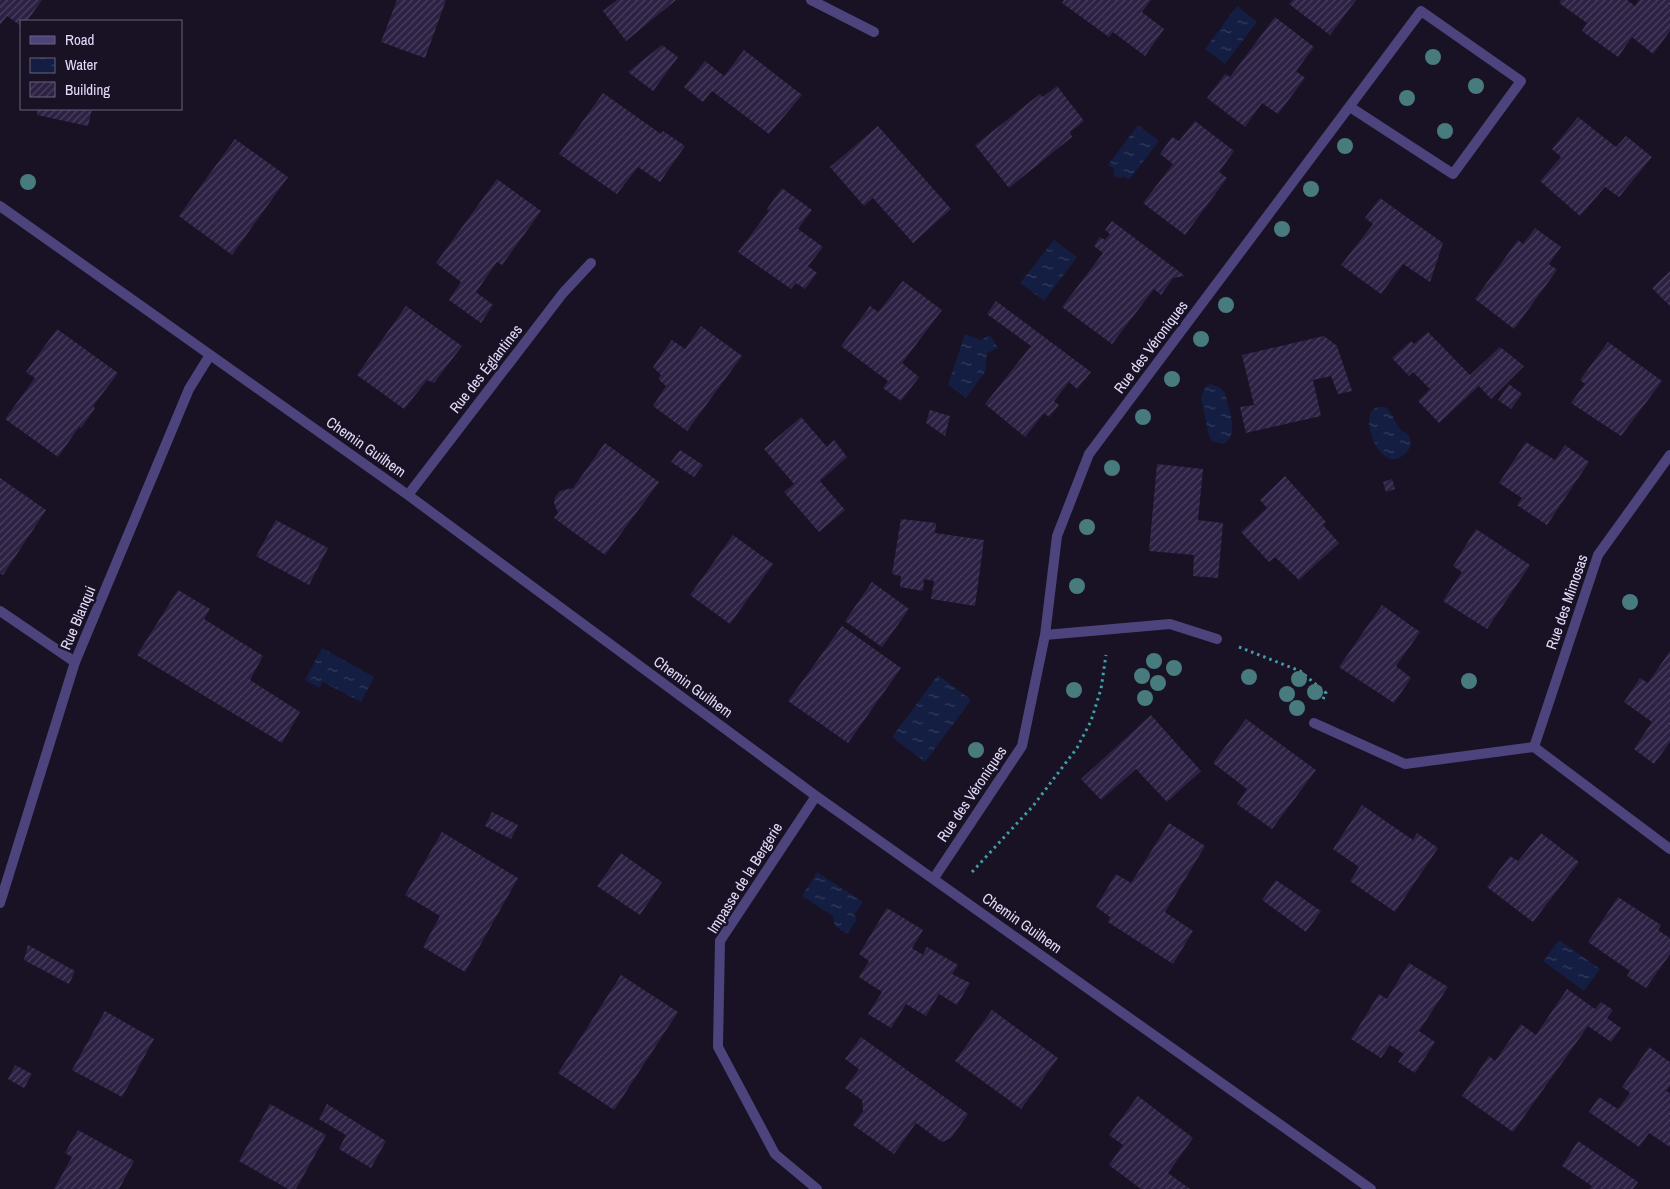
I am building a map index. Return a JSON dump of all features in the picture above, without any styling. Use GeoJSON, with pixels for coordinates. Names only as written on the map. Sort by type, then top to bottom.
{"type":"FeatureCollection","features":[{"type":"Feature","properties":{"kind":"street"},"geometry":{"type":"LineString","coordinates":[[811,0],[874,32]]}},
{"type":"Feature","properties":{"kind":"street","name":"Rue des Véroniques"},"geometry":{"type":"LineString","coordinates":[[934,878],[1022,746],[1045,635],[1057,536],[1089,454],[1421,10],[1520,80],[1453,174],[1350,107]]}},
{"type":"Feature","properties":{"kind":"street","name":"Chemin Guilhem"},"geometry":{"type":"LineString","coordinates":[[0,206],[408,495],[816,796],[1371,1189]]}},
{"type":"Feature","properties":{"kind":"street","name":"Rue des Églantines"},"geometry":{"type":"LineString","coordinates":[[408,495],[563,293],[591,263]]}},
{"type":"Feature","properties":{"kind":"street","name":"Rue Blanqui"},"geometry":{"type":"LineString","coordinates":[[0,903],[75,662],[189,389],[210,355]]}},
{"type":"Feature","properties":{"kind":"street","name":"Rue des Mimosas"},"geometry":{"type":"LineString","coordinates":[[1534,747],[1598,556],[1670,455]]}},
{"type":"Feature","properties":{"kind":"street"},"geometry":{"type":"LineString","coordinates":[[0,611],[75,662]]}},
{"type":"Feature","properties":{"kind":"street"},"geometry":{"type":"LineString","coordinates":[[1045,635],[1170,624],[1217,639]]}},
{"type":"Feature","properties":{"kind":"street"},"geometry":{"type":"LineString","coordinates":[[1314,723],[1405,764],[1534,747],[1670,849]]}},
{"type":"Feature","properties":{"kind":"street","name":"Impasse de la Bergerie"},"geometry":{"type":"LineString","coordinates":[[816,796],[720,941],[718,1047],[775,1154],[817,1189]]}},
{"type":"Feature","properties":{"kind":"path"},"geometry":{"type":"LineString","coordinates":[[951,891],[1004,839],[1033,806],[1077,748],[1091,721],[1101,689],[1106,661],[1105,630]]}},
{"type":"Feature","properties":{"kind":"path"},"geometry":{"type":"LineString","coordinates":[[1217,639],[1300,671],[1307,676],[1326,693],[1314,723]]}},
{"type":"Feature","properties":{"kind":"water"},"geometry":{"type":"Polygon","coordinates":[[[1237,6],[1257,22],[1225,64],[1205,49],[1237,6]]]}},
{"type":"Feature","properties":{"kind":"water"},"geometry":{"type":"Polygon","coordinates":[[[1138,125],[1159,141],[1129,180],[1125,177],[1118,178],[1114,176],[1113,168],[1108,165],[1138,125]]]}},
{"type":"Feature","properties":{"kind":"water"},"geometry":{"type":"Polygon","coordinates":[[[1054,240],[1077,257],[1044,301],[1020,283],[1054,240]]]}},
{"type":"Feature","properties":{"kind":"water"},"geometry":{"type":"Polygon","coordinates":[[[965,334],[981,340],[990,335],[998,348],[987,353],[985,372],[966,398],[948,385],[965,334]]]}},
{"type":"Feature","properties":{"kind":"water"},"geometry":{"type":"Polygon","coordinates":[[[1210,384],[1221,388],[1225,393],[1232,421],[1231,434],[1223,444],[1212,441],[1209,436],[1201,398],[1205,387],[1210,384]]]}},
{"type":"Feature","properties":{"kind":"water"},"geometry":{"type":"Polygon","coordinates":[[[1385,407],[1392,414],[1400,429],[1410,439],[1409,449],[1399,458],[1391,459],[1384,456],[1378,449],[1370,431],[1370,414],[1375,408],[1385,407]]]}},
{"type":"Feature","properties":{"kind":"water"},"geometry":{"type":"Polygon","coordinates":[[[322,648],[374,677],[361,702],[323,682],[319,688],[305,680],[322,648]]]}},
{"type":"Feature","properties":{"kind":"water"},"geometry":{"type":"Polygon","coordinates":[[[938,675],[971,700],[925,762],[892,737],[938,675]]]}},
{"type":"Feature","properties":{"kind":"water"},"geometry":{"type":"Polygon","coordinates":[[[817,872],[863,902],[854,915],[857,919],[847,934],[835,926],[833,916],[802,896],[817,872]]]}},
{"type":"Feature","properties":{"kind":"water"},"geometry":{"type":"Polygon","coordinates":[[[1559,940],[1600,969],[1584,991],[1543,961],[1559,940]]]}},
{"type":"Feature","properties":{"kind":"building"},"geometry":{"type":"Polygon","coordinates":[[[0,0],[42,0],[28,20],[20,20],[20,25],[7,16],[0,25],[0,0]]]}},
{"type":"Feature","properties":{"kind":"building"},"geometry":{"type":"Polygon","coordinates":[[[397,0],[446,0],[425,58],[381,42],[397,0]]]}},
{"type":"Feature","properties":{"kind":"building"},"geometry":{"type":"Polygon","coordinates":[[[617,0],[676,0],[626,41],[603,11],[617,0]]]}},
{"type":"Feature","properties":{"kind":"building"},"geometry":{"type":"Polygon","coordinates":[[[1064,0],[1151,0],[1142,12],[1164,29],[1145,56],[1113,32],[1109,37],[1062,3],[1064,0]]]}},
{"type":"Feature","properties":{"kind":"building"},"geometry":{"type":"Polygon","coordinates":[[[1293,0],[1356,0],[1330,35],[1289,4],[1293,0]]]}},
{"type":"Feature","properties":{"kind":"building"},"geometry":{"type":"Polygon","coordinates":[[[1561,0],[1627,0],[1635,6],[1639,0],[1670,0],[1670,31],[1653,54],[1632,37],[1618,57],[1582,31],[1587,23],[1559,3],[1561,0]]]}},
{"type":"Feature","properties":{"kind":"building"},"geometry":{"type":"Polygon","coordinates":[[[1275,17],[1314,47],[1296,71],[1305,78],[1278,114],[1262,103],[1245,127],[1207,98],[1225,74],[1230,77],[1275,17]]]}},
{"type":"Feature","properties":{"kind":"building"},"geometry":{"type":"Polygon","coordinates":[[[662,45],[678,57],[653,91],[628,72],[662,45]]]}},
{"type":"Feature","properties":{"kind":"building"},"geometry":{"type":"Polygon","coordinates":[[[744,50],[802,95],[769,134],[712,91],[703,102],[684,87],[705,61],[724,76],[744,50]]]}},
{"type":"Feature","properties":{"kind":"building"},"geometry":{"type":"Polygon","coordinates":[[[1057,86],[1084,121],[1070,132],[1072,137],[1009,188],[975,145],[1040,94],[1043,97],[1057,86]]]}},
{"type":"Feature","properties":{"kind":"building"},"geometry":{"type":"Polygon","coordinates":[[[603,93],[661,134],[663,131],[685,146],[660,182],[638,167],[617,194],[559,154],[603,93]]]}},
{"type":"Feature","properties":{"kind":"building"},"geometry":{"type":"Polygon","coordinates":[[[38,110],[92,110],[88,126],[37,115],[38,110]]]}},
{"type":"Feature","properties":{"kind":"building"},"geometry":{"type":"Polygon","coordinates":[[[1578,117],[1616,147],[1626,136],[1652,157],[1619,197],[1605,187],[1580,216],[1540,181],[1561,157],[1552,149],[1578,117]]]}},
{"type":"Feature","properties":{"kind":"building"},"geometry":{"type":"Polygon","coordinates":[[[1195,121],[1234,151],[1219,172],[1227,178],[1185,235],[1143,203],[1173,164],[1160,154],[1172,137],[1179,141],[1195,121]]]}},
{"type":"Feature","properties":{"kind":"building"},"geometry":{"type":"Polygon","coordinates":[[[878,126],[951,209],[913,243],[873,198],[864,206],[830,167],[878,126]]]}},
{"type":"Feature","properties":{"kind":"building"},"geometry":{"type":"Polygon","coordinates":[[[235,139],[288,177],[232,255],[179,216],[235,139]]]}},
{"type":"Feature","properties":{"kind":"building"},"geometry":{"type":"Polygon","coordinates":[[[497,179],[541,211],[502,265],[497,262],[476,292],[493,305],[481,323],[449,300],[461,282],[436,263],[497,179]]]}},
{"type":"Feature","properties":{"kind":"building"},"geometry":{"type":"Polygon","coordinates":[[[782,188],[812,210],[798,229],[823,247],[808,266],[817,273],[805,289],[796,283],[791,289],[738,252],[769,211],[767,209],[782,188]]]}},
{"type":"Feature","properties":{"kind":"building"},"geometry":{"type":"Polygon","coordinates":[[[1380,198],[1443,243],[1430,282],[1403,264],[1381,294],[1341,265],[1373,224],[1365,218],[1380,198]]]}},
{"type":"Feature","properties":{"kind":"building"},"geometry":{"type":"Polygon","coordinates":[[[1112,221],[1185,276],[1173,278],[1161,295],[1154,289],[1112,344],[1062,307],[1103,253],[1094,246],[1100,237],[1105,240],[1110,234],[1105,230],[1112,221]]]}},
{"type":"Feature","properties":{"kind":"building"},"geometry":{"type":"Polygon","coordinates":[[[1535,228],[1561,247],[1549,264],[1557,270],[1514,329],[1475,299],[1518,240],[1523,244],[1535,228]]]}},
{"type":"Feature","properties":{"kind":"building"},"geometry":{"type":"Polygon","coordinates":[[[1670,271],[1670,306],[1652,288],[1670,271]]]}},
{"type":"Feature","properties":{"kind":"building"},"geometry":{"type":"Polygon","coordinates":[[[903,281],[942,310],[902,363],[919,377],[901,401],[883,388],[888,381],[841,346],[870,306],[878,312],[903,281]]]}},
{"type":"Feature","properties":{"kind":"building"},"geometry":{"type":"Polygon","coordinates":[[[996,301],[1091,372],[1077,389],[1069,382],[1054,401],[1059,405],[1049,417],[1044,413],[1025,437],[985,404],[1031,346],[987,314],[996,301]]]}},
{"type":"Feature","properties":{"kind":"building"},"geometry":{"type":"Polygon","coordinates":[[[406,306],[462,346],[434,383],[427,380],[404,409],[357,375],[406,306]]]}},
{"type":"Feature","properties":{"kind":"building"},"geometry":{"type":"Polygon","coordinates":[[[701,326],[742,356],[687,431],[653,406],[666,386],[658,379],[661,375],[653,367],[672,340],[685,349],[701,326]]]}},
{"type":"Feature","properties":{"kind":"building"},"geometry":{"type":"Polygon","coordinates":[[[57,329],[118,373],[93,406],[95,408],[81,428],[79,427],[58,457],[5,419],[35,378],[26,372],[57,329]]]}},
{"type":"Feature","properties":{"kind":"building"},"geometry":{"type":"Polygon","coordinates":[[[1428,332],[1470,375],[1500,347],[1524,366],[1491,399],[1479,386],[1439,423],[1418,401],[1430,389],[1413,372],[1409,376],[1392,358],[1411,341],[1414,344],[1428,332]]]}},
{"type":"Feature","properties":{"kind":"building"},"geometry":{"type":"Polygon","coordinates":[[[1324,336],[1337,346],[1352,391],[1338,394],[1331,376],[1313,380],[1321,416],[1246,433],[1240,407],[1254,405],[1242,355],[1324,336]]]}},
{"type":"Feature","properties":{"kind":"building"},"geometry":{"type":"Polygon","coordinates":[[[1608,342],[1662,381],[1621,436],[1571,403],[1585,384],[1580,380],[1608,342]]]}},
{"type":"Feature","properties":{"kind":"building"},"geometry":{"type":"Polygon","coordinates":[[[1509,384],[1522,394],[1511,409],[1498,400],[1509,384]]]}},
{"type":"Feature","properties":{"kind":"building"},"geometry":{"type":"Polygon","coordinates":[[[930,410],[950,416],[945,436],[926,423],[930,410]]]}},
{"type":"Feature","properties":{"kind":"building"},"geometry":{"type":"Polygon","coordinates":[[[801,417],[827,447],[834,440],[847,457],[820,481],[845,510],[819,532],[784,492],[794,484],[764,449],[801,417]]]}},
{"type":"Feature","properties":{"kind":"building"},"geometry":{"type":"Polygon","coordinates":[[[1526,442],[1555,460],[1565,445],[1589,462],[1547,525],[1517,505],[1522,498],[1499,483],[1526,442]]]}},
{"type":"Feature","properties":{"kind":"building"},"geometry":{"type":"Polygon","coordinates":[[[605,443],[659,482],[605,555],[554,518],[558,513],[554,503],[555,497],[560,491],[573,488],[605,443]]]}},
{"type":"Feature","properties":{"kind":"building"},"geometry":{"type":"Polygon","coordinates":[[[680,450],[703,465],[694,477],[671,462],[680,450]]]}},
{"type":"Feature","properties":{"kind":"building"},"geometry":{"type":"Polygon","coordinates":[[[1157,464],[1203,469],[1198,520],[1223,523],[1218,578],[1193,576],[1194,555],[1149,551],[1157,464]]]}},
{"type":"Feature","properties":{"kind":"building"},"geometry":{"type":"Polygon","coordinates":[[[1285,476],[1326,522],[1323,525],[1339,543],[1299,580],[1275,557],[1269,562],[1241,532],[1267,508],[1260,500],[1285,476]]]}},
{"type":"Feature","properties":{"kind":"building"},"geometry":{"type":"Polygon","coordinates":[[[0,478],[46,510],[3,575],[0,574],[0,478]]]}},
{"type":"Feature","properties":{"kind":"building"},"geometry":{"type":"Polygon","coordinates":[[[1392,479],[1395,489],[1386,492],[1383,482],[1392,479]]]}},
{"type":"Feature","properties":{"kind":"building"},"geometry":{"type":"Polygon","coordinates":[[[901,519],[936,523],[935,533],[984,540],[975,606],[931,599],[934,581],[924,579],[923,591],[900,587],[901,576],[892,574],[901,519]]]}},
{"type":"Feature","properties":{"kind":"building"},"geometry":{"type":"Polygon","coordinates":[[[276,520],[328,548],[309,585],[256,556],[276,520]]]}},
{"type":"Feature","properties":{"kind":"building"},"geometry":{"type":"Polygon","coordinates":[[[1476,529],[1530,565],[1487,629],[1443,601],[1462,572],[1453,566],[1476,529]]]}},
{"type":"Feature","properties":{"kind":"building"},"geometry":{"type":"Polygon","coordinates":[[[733,535],[773,564],[730,624],[690,595],[733,535]]]}},
{"type":"Feature","properties":{"kind":"building"},"geometry":{"type":"Polygon","coordinates":[[[872,582],[909,609],[882,647],[845,621],[872,582]]]}},
{"type":"Feature","properties":{"kind":"building"},"geometry":{"type":"Polygon","coordinates":[[[178,590],[210,609],[204,619],[263,656],[250,680],[300,712],[282,743],[137,655],[178,590]]]}},
{"type":"Feature","properties":{"kind":"building"},"geometry":{"type":"Polygon","coordinates":[[[1382,605],[1420,632],[1396,666],[1411,678],[1394,703],[1339,667],[1382,605]]]}},
{"type":"Feature","properties":{"kind":"building"},"geometry":{"type":"Polygon","coordinates":[[[842,626],[901,668],[848,743],[788,701],[842,626]]]}},
{"type":"Feature","properties":{"kind":"building"},"geometry":{"type":"Polygon","coordinates":[[[1670,651],[1670,742],[1654,764],[1634,749],[1652,722],[1624,702],[1640,678],[1648,683],[1670,651]]]}},
{"type":"Feature","properties":{"kind":"building"},"geometry":{"type":"Polygon","coordinates":[[[1151,715],[1201,771],[1167,802],[1136,769],[1101,800],[1081,779],[1151,715]]]}},
{"type":"Feature","properties":{"kind":"building"},"geometry":{"type":"Polygon","coordinates":[[[1246,719],[1316,770],[1272,829],[1237,804],[1247,789],[1213,763],[1246,719]]]}},
{"type":"Feature","properties":{"kind":"building"},"geometry":{"type":"Polygon","coordinates":[[[1362,805],[1413,840],[1417,833],[1438,848],[1395,912],[1350,881],[1359,867],[1333,849],[1362,805]]]}},
{"type":"Feature","properties":{"kind":"building"},"geometry":{"type":"Polygon","coordinates":[[[492,812],[518,825],[511,839],[485,826],[492,812]]]}},
{"type":"Feature","properties":{"kind":"building"},"geometry":{"type":"Polygon","coordinates":[[[1169,823],[1205,846],[1165,912],[1193,931],[1173,964],[1108,922],[1110,917],[1096,907],[1116,874],[1131,883],[1169,823]]]}},
{"type":"Feature","properties":{"kind":"building"},"geometry":{"type":"Polygon","coordinates":[[[442,832],[518,878],[465,972],[423,947],[440,916],[405,895],[442,832]]]}},
{"type":"Feature","properties":{"kind":"building"},"geometry":{"type":"Polygon","coordinates":[[[1541,833],[1579,862],[1533,922],[1487,887],[1510,856],[1518,861],[1541,833]]]}},
{"type":"Feature","properties":{"kind":"building"},"geometry":{"type":"Polygon","coordinates":[[[621,853],[662,882],[640,915],[597,886],[621,853]]]}},
{"type":"Feature","properties":{"kind":"building"},"geometry":{"type":"Polygon","coordinates":[[[1276,880],[1321,911],[1306,932],[1262,900],[1276,880]]]}},
{"type":"Feature","properties":{"kind":"building"},"geometry":{"type":"Polygon","coordinates":[[[1618,897],[1661,925],[1658,930],[1670,938],[1670,954],[1646,988],[1627,976],[1630,971],[1588,942],[1618,897]]]}},
{"type":"Feature","properties":{"kind":"building"},"geometry":{"type":"Polygon","coordinates":[[[887,908],[923,930],[912,948],[923,955],[927,947],[958,965],[952,974],[970,983],[957,1005],[939,994],[926,1016],[906,1004],[891,1028],[868,1014],[882,992],[859,977],[869,961],[859,954],[887,908]]]}},
{"type":"Feature","properties":{"kind":"building"},"geometry":{"type":"Polygon","coordinates":[[[28,945],[75,971],[69,984],[24,960],[28,945]]]}},
{"type":"Feature","properties":{"kind":"building"},"geometry":{"type":"Polygon","coordinates":[[[1409,963],[1448,987],[1419,1031],[1435,1042],[1415,1073],[1398,1062],[1404,1054],[1390,1045],[1381,1058],[1351,1039],[1379,994],[1387,999],[1409,963]]]}},
{"type":"Feature","properties":{"kind":"building"},"geometry":{"type":"Polygon","coordinates":[[[621,975],[678,1012],[614,1110],[558,1073],[621,975]]]}},
{"type":"Feature","properties":{"kind":"building"},"geometry":{"type":"Polygon","coordinates":[[[1567,989],[1595,1009],[1601,1002],[1613,1010],[1607,1018],[1621,1028],[1611,1042],[1588,1026],[1513,1132],[1462,1096],[1489,1056],[1495,1061],[1521,1024],[1536,1035],[1567,989]]]}},
{"type":"Feature","properties":{"kind":"building"},"geometry":{"type":"Polygon","coordinates":[[[992,1010],[1058,1058],[1021,1109],[955,1061],[992,1010]]]}},
{"type":"Feature","properties":{"kind":"building"},"geometry":{"type":"Polygon","coordinates":[[[105,1011],[154,1039],[122,1097],[72,1070],[105,1011]]]}},
{"type":"Feature","properties":{"kind":"building"},"geometry":{"type":"Polygon","coordinates":[[[861,1037],[968,1114],[951,1138],[942,1142],[916,1123],[894,1154],[853,1125],[863,1111],[862,1100],[845,1088],[859,1069],[845,1059],[861,1037]]]}},
{"type":"Feature","properties":{"kind":"building"},"geometry":{"type":"Polygon","coordinates":[[[1649,1047],[1670,1062],[1670,1086],[1666,1091],[1670,1093],[1670,1147],[1649,1133],[1639,1147],[1589,1112],[1599,1097],[1618,1109],[1630,1093],[1622,1087],[1649,1047]]]}},
{"type":"Feature","properties":{"kind":"building"},"geometry":{"type":"Polygon","coordinates":[[[15,1065],[32,1074],[24,1088],[8,1079],[15,1065]]]}},
{"type":"Feature","properties":{"kind":"building"},"geometry":{"type":"Polygon","coordinates":[[[1138,1096],[1193,1138],[1168,1173],[1190,1189],[1141,1189],[1109,1165],[1123,1145],[1109,1135],[1138,1096]]]}},
{"type":"Feature","properties":{"kind":"building"},"geometry":{"type":"Polygon","coordinates":[[[270,1104],[326,1135],[296,1189],[288,1189],[239,1161],[270,1104]]]}},
{"type":"Feature","properties":{"kind":"building"},"geometry":{"type":"Polygon","coordinates":[[[327,1104],[386,1141],[371,1168],[339,1149],[346,1135],[319,1119],[327,1104]]]}},
{"type":"Feature","properties":{"kind":"building"},"geometry":{"type":"Polygon","coordinates":[[[78,1130],[134,1161],[119,1189],[54,1189],[72,1157],[65,1153],[78,1130]]]}},
{"type":"Feature","properties":{"kind":"building"},"geometry":{"type":"Polygon","coordinates":[[[1578,1141],[1638,1182],[1633,1189],[1590,1189],[1592,1186],[1562,1166],[1578,1141]]]}}]}
